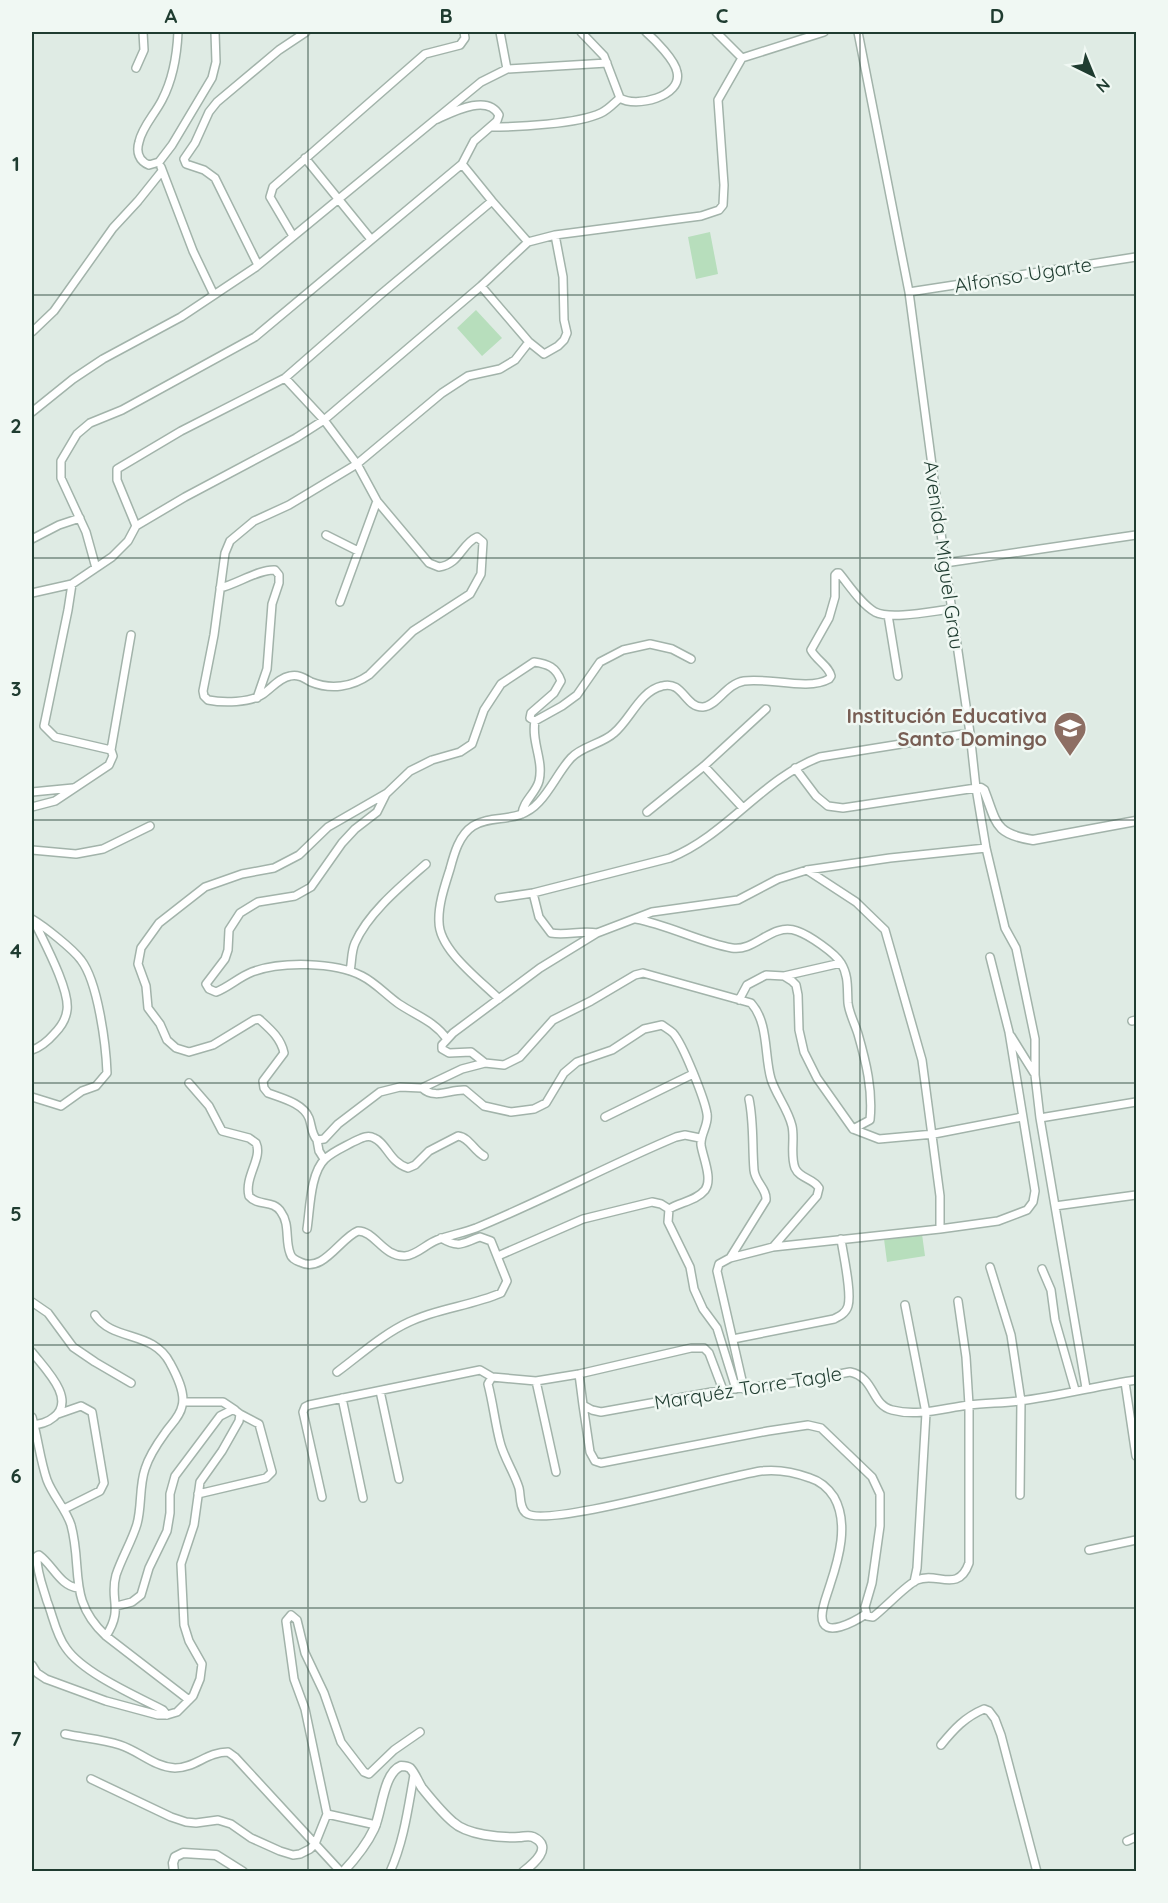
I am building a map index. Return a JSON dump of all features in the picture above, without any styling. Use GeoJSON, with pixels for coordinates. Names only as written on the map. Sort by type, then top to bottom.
{"type":"FeatureCollection","features":[{"type":"Feature","properties":{"kind":"street"},"geometry":{"type":"LineString","coordinates":[[136,68],[144,50],[143,32]]}},
{"type":"Feature","properties":{"kind":"street"},"geometry":{"type":"LineString","coordinates":[[178,32],[177,54],[171,79],[163,99],[139,142],[138,154],[143,162],[153,165],[159,162],[212,78],[216,67],[215,32]]}},
{"type":"Feature","properties":{"kind":"street"},"geometry":{"type":"LineString","coordinates":[[258,265],[215,178],[204,170],[186,164],[184,159],[195,143],[209,112],[217,102],[279,50],[306,32]]}},
{"type":"Feature","properties":{"kind":"street"},"geometry":{"type":"LineString","coordinates":[[293,236],[270,197],[273,187],[425,54],[460,45],[465,38],[464,32]]}},
{"type":"Feature","properties":{"kind":"street"},"geometry":{"type":"LineString","coordinates":[[500,32],[507,69]]}},
{"type":"Feature","properties":{"kind":"street"},"geometry":{"type":"LineString","coordinates":[[581,32],[604,56],[620,98],[625,102],[654,99],[670,91],[678,76],[677,69],[646,32]]}},
{"type":"Feature","properties":{"kind":"street"},"geometry":{"type":"LineString","coordinates":[[717,32],[742,58]]}},
{"type":"Feature","properties":{"kind":"street"},"geometry":{"type":"LineString","coordinates":[[32,593],[72,584],[112,557],[128,541],[136,526],[296,438],[324,420],[482,285],[528,242],[555,235],[701,216],[719,210],[723,205],[724,185],[718,100],[742,58],[824,32]]}},
{"type":"Feature","properties":{"kind":"street","name":"Avenida Miguel Grau"},"geometry":{"type":"LineString","coordinates":[[858,32],[909,292],[951,609],[986,848],[1005,928],[1016,948],[1035,1039],[1035,1075],[1040,1118],[1086,1388]]}},
{"type":"Feature","properties":{"kind":"street"},"geometry":{"type":"LineString","coordinates":[[32,412],[73,379],[103,359],[181,317],[258,265],[482,82],[507,69],[607,63]]}},
{"type":"Feature","properties":{"kind":"street"},"geometry":{"type":"LineString","coordinates":[[490,127],[512,127],[572,120],[602,113],[620,98]]}},
{"type":"Feature","properties":{"kind":"street"},"geometry":{"type":"LineString","coordinates":[[96,568],[80,518],[61,478],[61,461],[77,434],[90,423],[122,410],[255,337],[370,238],[462,164],[474,141],[496,121],[499,115],[492,107],[484,105],[468,107],[435,120]]}},
{"type":"Feature","properties":{"kind":"street"},"geometry":{"type":"LineString","coordinates":[[305,159],[370,238]]}},
{"type":"Feature","properties":{"kind":"street"},"geometry":{"type":"LineString","coordinates":[[159,162],[193,251],[214,295]]}},
{"type":"Feature","properties":{"kind":"street"},"geometry":{"type":"LineString","coordinates":[[462,164],[528,242]]}},
{"type":"Feature","properties":{"kind":"street"},"geometry":{"type":"LineString","coordinates":[[32,332],[54,311],[113,228],[162,171]]}},
{"type":"Feature","properties":{"kind":"street"},"geometry":{"type":"LineString","coordinates":[[136,526],[117,480],[117,469],[181,431],[285,378],[492,201]]}},
{"type":"Feature","properties":{"kind":"street"},"geometry":{"type":"LineString","coordinates":[[482,285],[529,342],[544,354],[558,346],[567,333],[564,320],[563,277],[555,235]]}},
{"type":"Feature","properties":{"kind":"street","name":"Alfonso Ugarte"},"geometry":{"type":"LineString","coordinates":[[909,292],[1137,257]]}},
{"type":"Feature","properties":{"kind":"street"},"geometry":{"type":"LineString","coordinates":[[285,378],[324,420],[357,464],[377,501],[429,563],[435,567],[444,567],[453,562],[474,538],[482,540],[483,545],[481,574],[470,594],[413,631],[369,675],[359,681],[333,687],[292,675],[282,679],[257,698],[211,701],[204,696],[225,553],[230,541],[254,521],[289,505],[312,489],[357,464],[442,393],[468,376],[500,369],[515,360],[529,342]]}},
{"type":"Feature","properties":{"kind":"street"},"geometry":{"type":"LineString","coordinates":[[340,602],[377,501]]}},
{"type":"Feature","properties":{"kind":"street"},"geometry":{"type":"LineString","coordinates":[[32,539],[59,525],[80,518]]}},
{"type":"Feature","properties":{"kind":"street"},"geometry":{"type":"LineString","coordinates":[[326,535],[358,551]]}},
{"type":"Feature","properties":{"kind":"street"},"geometry":{"type":"LineString","coordinates":[[945,563],[1137,535]]}},
{"type":"Feature","properties":{"kind":"street"},"geometry":{"type":"LineString","coordinates":[[220,588],[236,584],[267,570],[275,570],[279,575],[279,583],[272,604],[267,669],[257,698]]}},
{"type":"Feature","properties":{"kind":"street"},"geometry":{"type":"LineString","coordinates":[[498,999],[448,947],[441,936],[439,918],[454,854],[465,832],[480,823],[522,814],[538,804],[573,756],[614,734],[643,699],[657,687],[675,686],[693,704],[703,707],[710,705],[730,686],[743,681],[762,680],[808,684],[829,679],[830,671],[815,658],[811,650],[830,618],[837,573],[876,612],[888,615],[951,609]]}},
{"type":"Feature","properties":{"kind":"street"},"geometry":{"type":"LineString","coordinates":[[72,584],[44,726],[55,737],[111,750]]}},
{"type":"Feature","properties":{"kind":"street"},"geometry":{"type":"LineString","coordinates":[[888,615],[898,676]]}},
{"type":"Feature","properties":{"kind":"street"},"geometry":{"type":"LineString","coordinates":[[32,807],[56,801],[109,765],[113,756],[111,750],[131,634]]}},
{"type":"Feature","properties":{"kind":"street"},"geometry":{"type":"LineString","coordinates":[[535,721],[577,695],[600,662],[623,650],[650,644],[672,649],[691,659]]}},
{"type":"Feature","properties":{"kind":"street"},"geometry":{"type":"LineString","coordinates":[[324,1159],[317,1140],[312,1135],[308,1116],[303,1108],[268,1093],[264,1088],[263,1081],[284,1053],[274,1033],[259,1019],[248,1022],[213,1045],[189,1052],[176,1048],[167,1040],[160,1024],[148,1008],[146,986],[138,964],[141,948],[159,923],[205,887],[242,874],[274,868],[299,855],[328,827],[387,793],[410,771],[432,760],[460,752],[472,744],[484,710],[501,684],[534,662],[549,664],[558,672],[561,681],[554,693],[531,713],[530,718],[535,721]]}},
{"type":"Feature","properties":{"kind":"street"},"geometry":{"type":"LineString","coordinates":[[646,812],[704,766],[766,709]]}},
{"type":"Feature","properties":{"kind":"street"},"geometry":{"type":"LineString","coordinates":[[522,814],[524,805],[537,786],[540,774],[540,762],[533,734],[535,721]]}},
{"type":"Feature","properties":{"kind":"street"},"geometry":{"type":"LineString","coordinates":[[499,898],[533,893],[678,854],[707,837],[795,768],[820,757],[970,733]]}},
{"type":"Feature","properties":{"kind":"street"},"geometry":{"type":"LineString","coordinates":[[704,766],[743,808]]}},
{"type":"Feature","properties":{"kind":"street"},"geometry":{"type":"LineString","coordinates":[[795,768],[816,796],[828,806],[843,808],[981,788],[984,790],[1001,830],[1016,838],[1033,840],[1137,821]]}},
{"type":"Feature","properties":{"kind":"street"},"geometry":{"type":"LineString","coordinates":[[32,792],[75,788]]}},
{"type":"Feature","properties":{"kind":"street"},"geometry":{"type":"LineString","coordinates":[[387,793],[377,812],[349,835],[311,887],[295,896],[258,902],[240,913],[229,930],[228,951],[225,959],[206,984],[208,989],[216,992],[250,973],[281,966],[316,966],[350,971],[369,979],[396,1002],[427,1019],[447,1039]]}},
{"type":"Feature","properties":{"kind":"street"},"geometry":{"type":"LineString","coordinates":[[32,850],[76,854],[103,849],[150,826]]}},
{"type":"Feature","properties":{"kind":"street"},"geometry":{"type":"LineString","coordinates":[[485,1063],[471,1052],[449,1053],[442,1049],[442,1044],[540,968],[597,933],[652,912],[738,900],[778,879],[807,870],[986,848]]}},
{"type":"Feature","properties":{"kind":"street"},"geometry":{"type":"LineString","coordinates":[[350,971],[352,952],[359,937],[390,896],[426,864]]}},
{"type":"Feature","properties":{"kind":"street"},"geometry":{"type":"LineString","coordinates":[[807,870],[856,902],[885,930],[922,1060],[934,1134],[940,1196],[940,1229]]}},
{"type":"Feature","properties":{"kind":"street"},"geometry":{"type":"LineString","coordinates":[[533,893],[539,917],[551,933],[565,935],[584,931],[597,933]]}},
{"type":"Feature","properties":{"kind":"street"},"geometry":{"type":"LineString","coordinates":[[636,918],[655,922],[704,941],[736,949],[750,945],[779,930],[796,930],[832,953],[841,963],[847,976],[848,1004],[871,1086],[870,1120],[853,1129]]}},
{"type":"Feature","properties":{"kind":"street"},"geometry":{"type":"LineString","coordinates":[[32,1050],[43,1046],[58,1029],[67,1009],[66,997],[58,974],[33,920]]}},
{"type":"Feature","properties":{"kind":"street"},"geometry":{"type":"LineString","coordinates":[[32,1097],[61,1106],[82,1091],[96,1086],[107,1073],[102,1025],[86,969],[74,954],[33,920]]}},
{"type":"Feature","properties":{"kind":"street"},"geometry":{"type":"LineString","coordinates":[[744,1389],[717,1271],[719,1264],[730,1258],[773,1247],[998,1221],[1027,1210],[1034,1202],[1035,1191],[1009,1032],[990,957]]}},
{"type":"Feature","properties":{"kind":"street"},"geometry":{"type":"LineString","coordinates":[[739,1000],[747,985],[766,975],[784,976],[841,963]]}},
{"type":"Feature","properties":{"kind":"street"},"geometry":{"type":"LineString","coordinates":[[317,1140],[324,1139],[338,1124],[380,1092],[400,1087],[422,1088],[462,1069],[485,1063],[504,1065],[520,1057],[553,1020],[635,975],[643,973],[751,1003],[757,1010],[772,1080],[793,1127],[795,1168],[801,1176],[815,1181],[819,1188],[816,1196],[773,1247]]}},
{"type":"Feature","properties":{"kind":"street"},"geometry":{"type":"LineString","coordinates":[[784,976],[796,985],[799,1030],[804,1052],[822,1086],[853,1129],[879,1139],[934,1134],[1022,1117]]}},
{"type":"Feature","properties":{"kind":"street"},"geometry":{"type":"LineString","coordinates":[[422,1088],[428,1093],[439,1094],[465,1090],[484,1106],[511,1112],[534,1109],[546,1103],[564,1073],[578,1062],[612,1050],[644,1029],[662,1025],[673,1033],[684,1050],[708,1116],[700,1138],[708,1178],[706,1189],[695,1199],[669,1209]]}},
{"type":"Feature","properties":{"kind":"street"},"geometry":{"type":"LineString","coordinates":[[1009,1032],[1035,1075]]}},
{"type":"Feature","properties":{"kind":"street"},"geometry":{"type":"LineString","coordinates":[[605,1117],[693,1074]]}},
{"type":"Feature","properties":{"kind":"street"},"geometry":{"type":"LineString","coordinates":[[189,1083],[209,1106],[222,1131],[249,1138],[258,1146],[258,1154],[252,1168],[248,1188],[249,1196],[257,1202],[274,1205],[281,1212],[286,1225],[289,1251],[295,1260],[305,1265],[316,1263],[358,1231],[366,1232],[387,1251],[404,1256],[412,1254],[430,1242],[456,1236],[476,1228],[676,1137],[685,1135],[700,1138]]}},
{"type":"Feature","properties":{"kind":"street"},"geometry":{"type":"LineString","coordinates":[[730,1258],[766,1200],[754,1172],[753,1117],[749,1100]]}},
{"type":"Feature","properties":{"kind":"street"},"geometry":{"type":"LineString","coordinates":[[1040,1118],[1137,1102]]}},
{"type":"Feature","properties":{"kind":"street"},"geometry":{"type":"LineString","coordinates":[[307,1229],[315,1174],[324,1159],[347,1145],[369,1136],[378,1140],[390,1156],[406,1167],[415,1165],[429,1151],[458,1136],[465,1138],[473,1149],[484,1156]]}},
{"type":"Feature","properties":{"kind":"street"},"geometry":{"type":"LineString","coordinates":[[1055,1206],[1137,1195]]}},
{"type":"Feature","properties":{"kind":"street"},"geometry":{"type":"LineString","coordinates":[[498,1256],[583,1219],[652,1202],[669,1209]]}},
{"type":"Feature","properties":{"kind":"street"},"geometry":{"type":"LineString","coordinates":[[669,1209],[669,1222],[690,1267],[694,1289],[703,1309],[717,1328],[736,1389]]}},
{"type":"Feature","properties":{"kind":"street"},"geometry":{"type":"LineString","coordinates":[[337,1372],[407,1322],[501,1293],[507,1281],[493,1244],[486,1238],[477,1238],[460,1245],[451,1244],[441,1238]]}},
{"type":"Feature","properties":{"kind":"street"},"geometry":{"type":"LineString","coordinates":[[733,1339],[834,1319],[843,1314],[848,1307],[848,1296],[841,1239]]}},
{"type":"Feature","properties":{"kind":"street"},"geometry":{"type":"LineString","coordinates":[[990,1267],[1011,1335],[1021,1401],[1020,1495]]}},
{"type":"Feature","properties":{"kind":"street"},"geometry":{"type":"LineString","coordinates":[[1042,1269],[1051,1290],[1055,1320],[1075,1390]]}},
{"type":"Feature","properties":{"kind":"street"},"geometry":{"type":"LineString","coordinates":[[579,1374],[591,1455],[596,1461],[602,1463],[778,1430],[812,1425],[824,1430],[872,1477],[880,1494],[880,1526],[872,1583],[865,1607],[866,1614],[873,1617],[914,1582],[927,1578],[953,1580],[964,1572],[969,1563],[969,1405],[966,1357],[958,1301]]}},
{"type":"Feature","properties":{"kind":"street"},"geometry":{"type":"LineString","coordinates":[[32,1302],[48,1313],[73,1347],[131,1383]]}},
{"type":"Feature","properties":{"kind":"street"},"geometry":{"type":"LineString","coordinates":[[904,1305],[926,1413],[917,1568],[914,1582]]}},
{"type":"Feature","properties":{"kind":"street"},"geometry":{"type":"LineString","coordinates":[[95,1315],[101,1323],[110,1328],[151,1342],[158,1347],[171,1365],[182,1393],[183,1402],[178,1416],[152,1451],[146,1467],[138,1521],[116,1575],[116,1618],[106,1636]]}},
{"type":"Feature","properties":{"kind":"street"},"geometry":{"type":"LineString","coordinates":[[322,1497],[303,1412],[304,1407],[309,1405],[480,1370],[492,1377],[536,1382],[691,1348],[704,1348],[709,1353],[723,1390]]}},
{"type":"Feature","properties":{"kind":"street"},"geometry":{"type":"LineString","coordinates":[[32,1352],[57,1385],[62,1396],[62,1407],[58,1414]]}},
{"type":"Feature","properties":{"kind":"street","name":"Marquéz Torre Tagle"},"geometry":{"type":"LineString","coordinates":[[583,1405],[601,1412],[723,1390],[791,1383],[850,1372],[859,1374],[866,1380],[881,1404],[890,1410],[926,1413],[969,1405],[1021,1401],[1137,1380]]}},
{"type":"Feature","properties":{"kind":"street"},"geometry":{"type":"LineString","coordinates":[[492,1377],[488,1384],[500,1442],[517,1483],[523,1509],[528,1514],[534,1517],[546,1517],[594,1510],[681,1488],[774,1469],[808,1477],[822,1484],[831,1493],[840,1511],[842,1524],[838,1555],[822,1615],[823,1622],[834,1628],[850,1623],[866,1614]]}},
{"type":"Feature","properties":{"kind":"street"},"geometry":{"type":"LineString","coordinates":[[536,1382],[556,1472]]}},
{"type":"Feature","properties":{"kind":"street"},"geometry":{"type":"LineString","coordinates":[[1125,1382],[1137,1456]]}},
{"type":"Feature","properties":{"kind":"street"},"geometry":{"type":"LineString","coordinates":[[380,1390],[399,1479]]}},
{"type":"Feature","properties":{"kind":"street"},"geometry":{"type":"LineString","coordinates":[[342,1398],[363,1498]]}},
{"type":"Feature","properties":{"kind":"street"},"geometry":{"type":"LineString","coordinates":[[32,1665],[37,1673],[46,1679],[92,1696],[158,1714],[167,1715],[177,1712],[199,1685],[202,1664],[189,1641],[184,1625],[184,1591],[181,1569],[194,1525],[198,1494],[203,1478],[239,1421],[238,1413],[223,1402],[183,1402]]}},
{"type":"Feature","properties":{"kind":"street"},"geometry":{"type":"LineString","coordinates":[[64,1509],[100,1491],[104,1483],[92,1412],[81,1406],[58,1414],[50,1420],[32,1422],[47,1479],[72,1529],[78,1588],[83,1608],[106,1636],[189,1700]]}},
{"type":"Feature","properties":{"kind":"street"},"geometry":{"type":"LineString","coordinates":[[117,1606],[132,1602],[141,1594],[154,1555],[167,1531],[170,1494],[175,1476],[220,1416],[232,1410],[259,1424],[272,1472],[266,1478],[198,1494]]}},
{"type":"Feature","properties":{"kind":"street"},"geometry":{"type":"LineString","coordinates":[[1089,1550],[1137,1540]]}},
{"type":"Feature","properties":{"kind":"street"},"geometry":{"type":"LineString","coordinates":[[34,1553],[44,1558],[64,1582],[71,1587],[78,1588]]}},
{"type":"Feature","properties":{"kind":"street"},"geometry":{"type":"LineString","coordinates":[[34,1553],[60,1638],[66,1649],[74,1658],[103,1678],[163,1710],[167,1715]]}},
{"type":"Feature","properties":{"kind":"street"},"geometry":{"type":"LineString","coordinates":[[91,1779],[186,1822],[218,1820],[231,1824],[251,1838],[280,1851],[300,1854],[315,1844],[327,1814],[305,1709],[294,1679],[286,1621],[288,1617],[294,1616],[297,1620],[304,1653],[324,1692],[341,1742],[364,1772],[372,1773],[381,1761],[420,1732]]}},
{"type":"Feature","properties":{"kind":"street"},"geometry":{"type":"LineString","coordinates":[[941,1745],[959,1723],[984,1709],[989,1711],[995,1719],[1009,1760],[1037,1872]]}},
{"type":"Feature","properties":{"kind":"street"},"geometry":{"type":"LineString","coordinates":[[65,1734],[120,1745],[159,1765],[172,1768],[186,1767],[204,1757],[228,1752],[342,1872],[361,1851],[376,1824],[387,1784],[394,1770],[401,1766],[408,1766],[422,1788],[450,1820],[464,1830],[497,1836],[530,1836],[537,1840],[541,1851],[539,1858],[523,1872]]}},
{"type":"Feature","properties":{"kind":"street"},"geometry":{"type":"LineString","coordinates":[[390,1872],[403,1834],[414,1775]]}},
{"type":"Feature","properties":{"kind":"street"},"geometry":{"type":"LineString","coordinates":[[327,1814],[376,1824]]}},
{"type":"Feature","properties":{"kind":"street"},"geometry":{"type":"LineString","coordinates":[[1127,1840],[1137,1837]]}},
{"type":"Feature","properties":{"kind":"street"},"geometry":{"type":"LineString","coordinates":[[174,1872],[175,1857],[186,1853],[216,1855],[243,1872]]}},
{"type":"Feature","properties":{"kind":"green space"},"geometry":{"type":"Polygon","coordinates":[[[710,232],[718,274],[696,279],[688,237],[710,232]]]}},
{"type":"Feature","properties":{"kind":"green space"},"geometry":{"type":"Polygon","coordinates":[[[476,310],[502,338],[482,356],[457,328],[476,310]]]}},
{"type":"Feature","properties":{"kind":"green space"},"geometry":{"type":"Polygon","coordinates":[[[922,1234],[925,1256],[887,1262],[884,1239],[922,1234]]]}},
{"type":"Feature","properties":{"kind":"place","name":"Institución Educativa Santo Domingo"},"geometry":{"type":"Point","coordinates":[1070,757]}}]}
